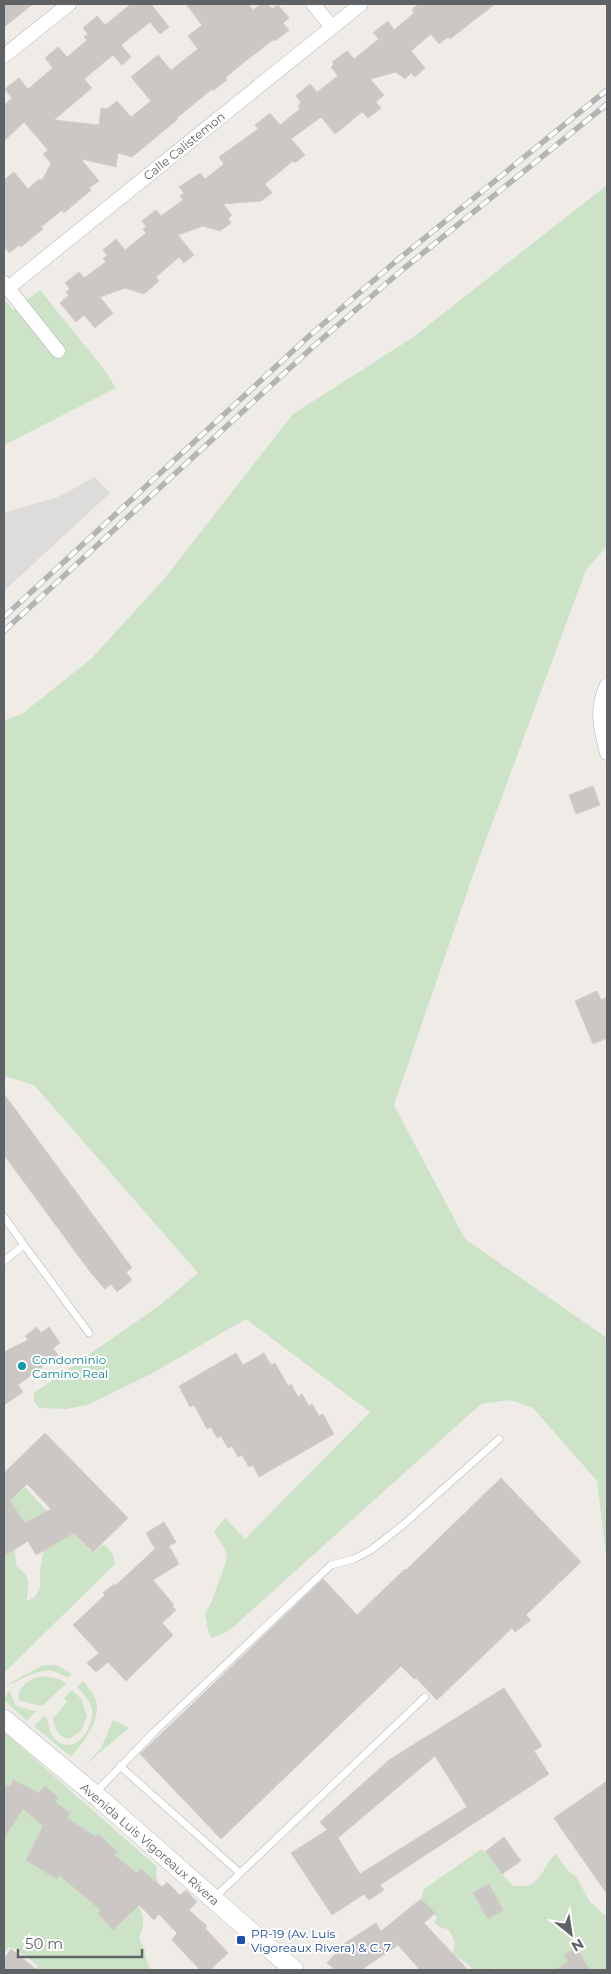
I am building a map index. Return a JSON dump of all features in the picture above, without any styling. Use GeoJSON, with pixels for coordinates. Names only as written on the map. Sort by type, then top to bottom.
{"type":"FeatureCollection","features":[{"type":"Feature","properties":{"kind":"main road","name":"Avenida Luis Vigoreaux Rivera"},"geometry":{"type":"LineString","coordinates":[[4,1719],[94,1794],[294,1970]]}},
{"type":"Feature","properties":{"kind":"street"},"geometry":{"type":"LineString","coordinates":[[4,56],[68,4]]}},
{"type":"Feature","properties":{"kind":"street"},"geometry":{"type":"LineString","coordinates":[[314,4],[332,27]]}},
{"type":"Feature","properties":{"kind":"street","name":"Calle Calistemon"},"geometry":{"type":"LineString","coordinates":[[6,286],[360,4]]}},
{"type":"Feature","properties":{"kind":"street"},"geometry":{"type":"LineString","coordinates":[[6,286],[58,350]]}},
{"type":"Feature","properties":{"kind":"street"},"geometry":{"type":"LineString","coordinates":[[607,685],[604,691],[599,720],[607,753]]}},
{"type":"Feature","properties":{"kind":"lane"},"geometry":{"type":"LineString","coordinates":[[4,1217],[89,1333]]}},
{"type":"Feature","properties":{"kind":"lane"},"geometry":{"type":"LineString","coordinates":[[4,1260],[24,1245]]}},
{"type":"Feature","properties":{"kind":"lane"},"geometry":{"type":"LineString","coordinates":[[94,1794],[154,1732],[331,1565],[354,1559],[371,1550],[404,1524],[499,1439]]}},
{"type":"Feature","properties":{"kind":"lane"},"geometry":{"type":"LineString","coordinates":[[213,1898],[425,1697]]}},
{"type":"Feature","properties":{"kind":"lane"},"geometry":{"type":"LineString","coordinates":[[120,1766],[240,1873]]}},
{"type":"Feature","properties":{"kind":"shaded area"},"geometry":{"type":"Polygon","coordinates":[[[95,477],[110,493],[4,591],[4,513],[58,497],[95,477]]]}},
{"type":"Feature","properties":{"kind":"green space"},"geometry":{"type":"Polygon","coordinates":[[[607,185],[607,546],[586,570],[474,872],[394,1105],[465,1239],[607,1338],[607,1562],[597,1481],[533,1408],[510,1400],[481,1404],[232,1628],[223,1634],[211,1638],[205,1614],[212,1601],[227,1558],[226,1551],[214,1531],[225,1518],[245,1539],[370,1412],[246,1319],[151,1374],[88,1405],[66,1409],[39,1408],[34,1401],[34,1393],[160,1305],[198,1273],[34,1085],[4,1076],[4,721],[23,713],[92,658],[164,579],[293,414],[412,338],[607,185]]]}},
{"type":"Feature","properties":{"kind":"green space"},"geometry":{"type":"Polygon","coordinates":[[[40,290],[103,368],[116,388],[4,445],[4,299],[13,310],[40,290]]]}},
{"type":"Feature","properties":{"kind":"green space"},"geometry":{"type":"Polygon","coordinates":[[[25,1487],[47,1511],[25,1523],[21,1518],[4,1529],[4,1504],[7,1501],[4,1498],[4,1492],[12,1500],[25,1487]]]}},
{"type":"Feature","properties":{"kind":"green space"},"geometry":{"type":"Polygon","coordinates":[[[51,1510],[93,1553],[102,1545],[105,1545],[113,1554],[115,1564],[4,1673],[4,1658],[6,1656],[4,1647],[4,1539],[6,1537],[15,1549],[16,1566],[27,1578],[27,1601],[35,1597],[40,1587],[43,1551],[52,1520],[48,1511],[51,1510]]]}},
{"type":"Feature","properties":{"kind":"green space"},"geometry":{"type":"Polygon","coordinates":[[[43,1665],[56,1665],[72,1674],[67,1678],[59,1673],[43,1671],[6,1685],[43,1665]]]}},
{"type":"Feature","properties":{"kind":"green space"},"geometry":{"type":"Polygon","coordinates":[[[43,1676],[59,1679],[66,1684],[42,1706],[20,1701],[18,1694],[22,1687],[31,1680],[43,1676]]]}},
{"type":"Feature","properties":{"kind":"green space"},"geometry":{"type":"Polygon","coordinates":[[[83,1681],[93,1694],[97,1711],[92,1728],[71,1757],[34,1726],[45,1715],[51,1733],[56,1740],[66,1745],[78,1741],[87,1730],[92,1716],[90,1703],[77,1687],[83,1681]]]}},
{"type":"Feature","properties":{"kind":"green space"},"geometry":{"type":"Polygon","coordinates":[[[9,1690],[16,1706],[36,1711],[27,1721],[4,1700],[9,1690]]]}},
{"type":"Feature","properties":{"kind":"green space"},"geometry":{"type":"Polygon","coordinates":[[[72,1690],[81,1699],[87,1716],[81,1731],[69,1739],[58,1732],[53,1718],[67,1702],[64,1698],[72,1690]]]}},
{"type":"Feature","properties":{"kind":"green space"},"geometry":{"type":"Polygon","coordinates":[[[113,1720],[129,1728],[85,1765],[101,1748],[113,1720]]]}},
{"type":"Feature","properties":{"kind":"green space"},"geometry":{"type":"Polygon","coordinates":[[[4,1732],[157,1867],[158,1884],[143,1899],[139,1907],[143,1922],[139,1938],[150,1970],[37,1970],[37,1965],[17,1950],[9,1947],[4,1954],[4,1732]]]}},
{"type":"Feature","properties":{"kind":"green space"},"geometry":{"type":"Polygon","coordinates":[[[480,1850],[486,1851],[513,1886],[530,1885],[541,1875],[549,1861],[556,1854],[568,1871],[576,1876],[590,1902],[607,1917],[607,1970],[500,1970],[494,1968],[492,1970],[473,1970],[453,1954],[455,1942],[448,1929],[434,1923],[437,1918],[421,1899],[424,1889],[480,1850]]]}},
{"type":"Feature","properties":{"kind":"building"},"geometry":{"type":"Polygon","coordinates":[[[4,4],[33,4],[4,27],[4,4]]]}},
{"type":"Feature","properties":{"kind":"building"},"geometry":{"type":"Polygon","coordinates":[[[131,4],[151,4],[169,27],[160,34],[150,22],[121,45],[131,57],[122,65],[113,55],[84,79],[92,88],[54,120],[99,125],[101,108],[107,109],[117,101],[131,117],[151,101],[131,77],[158,55],[171,70],[198,49],[188,36],[202,25],[186,4],[248,4],[253,10],[261,4],[268,4],[272,9],[278,5],[289,18],[283,23],[289,30],[243,63],[225,78],[227,80],[213,91],[212,89],[132,157],[118,153],[116,167],[81,159],[99,181],[89,188],[91,190],[64,213],[62,210],[21,247],[19,245],[9,253],[4,246],[4,180],[14,172],[28,189],[38,180],[43,179],[51,163],[43,154],[48,150],[24,122],[4,141],[4,105],[12,98],[5,89],[19,78],[28,89],[53,68],[45,58],[58,47],[67,57],[87,40],[84,37],[88,34],[83,28],[97,16],[105,25],[131,4]]]}},
{"type":"Feature","properties":{"kind":"building"},"geometry":{"type":"Polygon","coordinates":[[[419,4],[495,4],[450,39],[448,37],[439,44],[431,34],[411,51],[425,68],[415,77],[411,73],[405,79],[396,72],[370,79],[384,95],[376,102],[381,108],[368,118],[362,112],[335,134],[321,117],[291,139],[305,155],[295,163],[293,161],[265,184],[272,193],[261,201],[223,204],[232,215],[228,219],[231,223],[220,231],[203,226],[178,235],[194,255],[184,263],[179,257],[156,277],[159,281],[144,294],[125,288],[100,297],[113,313],[95,328],[84,315],[76,322],[60,303],[69,295],[66,292],[70,289],[65,283],[79,272],[84,278],[106,262],[103,259],[107,255],[103,250],[116,239],[125,250],[146,233],[143,229],[146,226],[142,221],[156,210],[161,216],[183,200],[180,196],[184,193],[179,187],[200,173],[205,179],[224,164],[219,157],[258,129],[255,125],[270,113],[280,125],[300,109],[298,106],[301,102],[296,96],[310,84],[317,92],[338,76],[331,67],[334,64],[332,62],[347,51],[354,59],[379,39],[373,33],[388,21],[394,30],[414,13],[412,9],[419,4]]]}},
{"type":"Feature","properties":{"kind":"building"},"geometry":{"type":"Polygon","coordinates":[[[593,786],[600,805],[576,814],[569,795],[593,786]]]}},
{"type":"Feature","properties":{"kind":"building"},"geometry":{"type":"Polygon","coordinates":[[[597,991],[601,1000],[607,997],[607,1038],[593,1044],[575,1001],[597,991]]]}},
{"type":"Feature","properties":{"kind":"building"},"geometry":{"type":"Polygon","coordinates":[[[4,1094],[132,1268],[126,1272],[132,1280],[117,1292],[111,1284],[105,1289],[91,1273],[4,1155],[4,1094]]]}},
{"type":"Feature","properties":{"kind":"building","name":"Condominio Camino Real"},"geometry":{"type":"Polygon","coordinates":[[[37,1327],[41,1333],[49,1327],[60,1343],[53,1348],[58,1355],[18,1385],[23,1392],[4,1405],[4,1352],[28,1340],[25,1336],[37,1327]]]}},
{"type":"Feature","properties":{"kind":"building"},"geometry":{"type":"Polygon","coordinates":[[[236,1353],[243,1365],[264,1353],[271,1365],[275,1363],[288,1386],[291,1384],[298,1397],[302,1394],[309,1406],[312,1404],[319,1416],[323,1414],[334,1434],[259,1477],[253,1465],[249,1467],[242,1455],[238,1457],[232,1446],[228,1448],[221,1436],[217,1438],[211,1427],[207,1429],[194,1405],[190,1407],[179,1386],[236,1353]]]}},
{"type":"Feature","properties":{"kind":"building"},"geometry":{"type":"Polygon","coordinates":[[[45,1433],[128,1518],[93,1552],[74,1533],[36,1555],[28,1541],[4,1556],[4,1473],[45,1433]],[[27,1484],[10,1501],[25,1523],[51,1509],[27,1484]]]}},
{"type":"Feature","properties":{"kind":"building"},"geometry":{"type":"Polygon","coordinates":[[[501,1478],[581,1562],[526,1615],[531,1620],[515,1632],[512,1628],[437,1700],[416,1678],[414,1679],[401,1666],[221,1839],[140,1754],[323,1579],[357,1615],[501,1478]]]}},
{"type":"Feature","properties":{"kind":"building"},"geometry":{"type":"Polygon","coordinates":[[[164,1522],[176,1542],[169,1546],[179,1564],[153,1580],[176,1610],[162,1623],[173,1635],[126,1681],[108,1662],[96,1672],[87,1663],[99,1653],[73,1625],[105,1595],[103,1593],[114,1584],[115,1586],[155,1549],[146,1533],[164,1522]]]}},
{"type":"Feature","properties":{"kind":"building"},"geometry":{"type":"Polygon","coordinates":[[[504,1688],[542,1746],[534,1751],[549,1774],[380,1885],[384,1890],[369,1900],[364,1894],[332,1915],[291,1853],[327,1830],[320,1822],[389,1760],[504,1688]],[[435,1756],[338,1838],[360,1874],[467,1807],[435,1756]]]}},
{"type":"Feature","properties":{"kind":"building"},"geometry":{"type":"Polygon","coordinates":[[[13,1780],[39,1793],[45,1786],[58,1797],[55,1802],[70,1813],[67,1818],[96,1837],[98,1834],[117,1851],[114,1855],[137,1873],[141,1869],[162,1887],[167,1882],[180,1895],[186,1890],[197,1902],[189,1910],[207,1926],[205,1928],[228,1953],[210,1970],[200,1970],[172,1940],[177,1933],[159,1914],[154,1920],[139,1905],[113,1930],[98,1913],[101,1910],[59,1875],[57,1879],[26,1860],[43,1826],[23,1809],[4,1838],[4,1784],[10,1787],[13,1780]]]}},
{"type":"Feature","properties":{"kind":"building"},"geometry":{"type":"Polygon","coordinates":[[[607,1781],[607,1894],[554,1818],[607,1781]]]}},
{"type":"Feature","properties":{"kind":"building"},"geometry":{"type":"Polygon","coordinates":[[[504,1837],[521,1861],[502,1874],[486,1851],[504,1837]]]}},
{"type":"Feature","properties":{"kind":"building"},"geometry":{"type":"Polygon","coordinates":[[[489,1884],[503,1910],[488,1919],[473,1893],[489,1884]]]}},
{"type":"Feature","properties":{"kind":"building"},"geometry":{"type":"Polygon","coordinates":[[[421,1899],[435,1913],[424,1923],[468,1970],[420,1970],[398,1945],[361,1970],[335,1970],[327,1963],[345,1943],[376,1923],[381,1931],[421,1899]]]}},
{"type":"Feature","properties":{"kind":"building"},"geometry":{"type":"Polygon","coordinates":[[[576,1948],[590,1970],[555,1970],[568,1962],[564,1955],[576,1948]]]}},
{"type":"Feature","properties":{"kind":"building"},"geometry":{"type":"Polygon","coordinates":[[[11,1949],[37,1970],[4,1970],[4,1959],[11,1949]]]}},
{"type":"Feature","properties":{"kind":"railway"},"geometry":{"type":"LineString","coordinates":[[4,617],[308,337],[395,262],[607,90]]}},
{"type":"Feature","properties":{"kind":"railway"},"geometry":{"type":"LineString","coordinates":[[4,631],[315,345],[402,270],[607,104]]}},
{"type":"Feature","properties":{"kind":"place","name":"Condominio Camino Real"},"geometry":{"type":"Point","coordinates":[22,1366]}},
{"type":"Feature","properties":{"kind":"place","name":"PR-19 (Av. Luis Vigoreaux Rivera) & C. 7"},"geometry":{"type":"Point","coordinates":[241,1940]}}]}
